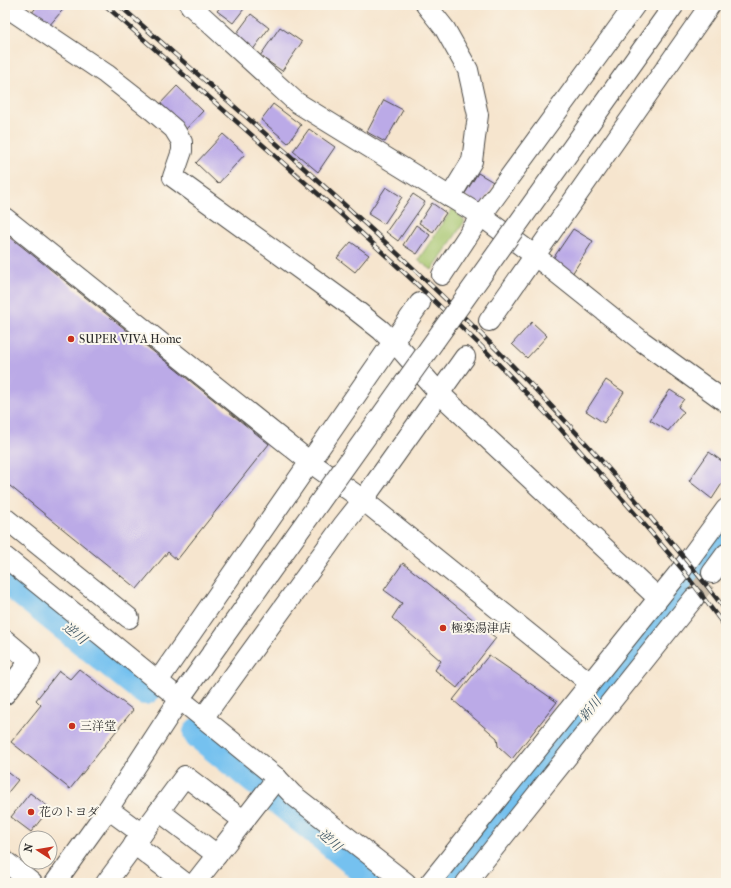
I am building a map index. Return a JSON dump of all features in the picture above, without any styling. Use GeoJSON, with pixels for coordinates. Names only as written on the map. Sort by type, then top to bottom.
{"type":"FeatureCollection","features":[{"type":"Feature","properties":{"kind":"street"},"geometry":{"type":"LineString","coordinates":[[190,5],[296,102],[481,216],[643,342],[726,402]]}},
{"type":"Feature","properties":{"kind":"street"},"geometry":{"type":"LineString","coordinates":[[426,5],[445,29],[468,70],[478,115],[472,161],[450,197]]}},
{"type":"Feature","properties":{"kind":"street"},"geometry":{"type":"LineString","coordinates":[[442,275],[481,216],[635,5]]}},
{"type":"Feature","properties":{"kind":"street"},"geometry":{"type":"LineString","coordinates":[[55,883],[108,809],[182,695],[674,5]]}},
{"type":"Feature","properties":{"kind":"street"},"geometry":{"type":"LineString","coordinates":[[489,321],[710,5]]}},
{"type":"Feature","properties":{"kind":"street"},"geometry":{"type":"LineString","coordinates":[[5,6],[106,74],[174,129],[182,142],[182,151],[173,177],[348,304],[381,330],[403,352],[439,393],[658,598]]}},
{"type":"Feature","properties":{"kind":"street"},"geometry":{"type":"LineString","coordinates":[[5,218],[310,462],[363,500],[590,683]]}},
{"type":"Feature","properties":{"kind":"street"},"geometry":{"type":"LineString","coordinates":[[158,681],[420,303]]}},
{"type":"Feature","properties":{"kind":"street"},"geometry":{"type":"LineString","coordinates":[[203,718],[363,500],[465,357]]}},
{"type":"Feature","properties":{"kind":"street"},"geometry":{"type":"LineString","coordinates":[[430,883],[682,569],[726,509]]}},
{"type":"Feature","properties":{"kind":"street"},"geometry":{"type":"LineString","coordinates":[[5,518],[129,618]]}},
{"type":"Feature","properties":{"kind":"street"},"geometry":{"type":"LineString","coordinates":[[712,573],[726,554]]}},
{"type":"Feature","properties":{"kind":"street"},"geometry":{"type":"LineString","coordinates":[[5,556],[158,681],[182,695],[203,718],[261,799]]}},
{"type":"Feature","properties":{"kind":"street"},"geometry":{"type":"LineString","coordinates":[[68,608],[88,586]]}},
{"type":"Feature","properties":{"kind":"street"},"geometry":{"type":"LineString","coordinates":[[466,883],[694,598]]}},
{"type":"Feature","properties":{"kind":"street"},"geometry":{"type":"LineString","coordinates":[[5,640],[30,661],[5,694]]}},
{"type":"Feature","properties":{"kind":"street"},"geometry":{"type":"LineString","coordinates":[[107,882],[185,776],[261,799],[293,795],[406,883]]}},
{"type":"Feature","properties":{"kind":"street"},"geometry":{"type":"LineString","coordinates":[[195,883],[261,799]]}},
{"type":"Feature","properties":{"kind":"street"},"geometry":{"type":"LineString","coordinates":[[108,809],[185,883]]}},
{"type":"Feature","properties":{"kind":"street"},"geometry":{"type":"LineString","coordinates":[[159,811],[217,855]]}},
{"type":"Feature","properties":{"kind":"street"},"geometry":{"type":"LineString","coordinates":[[5,861],[32,883]]}},
{"type":"Feature","properties":{"kind":"green space"},"geometry":{"type":"Polygon","coordinates":[[[453,208],[465,221],[432,270],[418,260],[453,208]]]}},
{"type":"Feature","properties":{"kind":"building"},"geometry":{"type":"Polygon","coordinates":[[[38,5],[67,5],[48,27],[31,14],[38,5]]]}},
{"type":"Feature","properties":{"kind":"building"},"geometry":{"type":"Polygon","coordinates":[[[222,5],[247,5],[233,23],[217,11],[222,5]]]}},
{"type":"Feature","properties":{"kind":"building"},"geometry":{"type":"Polygon","coordinates":[[[251,14],[269,28],[252,51],[234,37],[251,14]]]}},
{"type":"Feature","properties":{"kind":"building"},"geometry":{"type":"Polygon","coordinates":[[[280,27],[302,42],[282,71],[260,56],[280,27]]]}},
{"type":"Feature","properties":{"kind":"building"},"geometry":{"type":"Polygon","coordinates":[[[177,86],[203,111],[185,130],[159,105],[177,86]]]}},
{"type":"Feature","properties":{"kind":"building"},"geometry":{"type":"Polygon","coordinates":[[[384,100],[403,110],[385,142],[367,132],[384,100]]]}},
{"type":"Feature","properties":{"kind":"building"},"geometry":{"type":"Polygon","coordinates":[[[273,104],[301,125],[288,143],[261,120],[273,104]]]}},
{"type":"Feature","properties":{"kind":"building"},"geometry":{"type":"Polygon","coordinates":[[[309,129],[335,147],[318,172],[293,151],[309,129]]]}},
{"type":"Feature","properties":{"kind":"building"},"geometry":{"type":"Polygon","coordinates":[[[223,134],[245,154],[218,184],[196,163],[223,134]]]}},
{"type":"Feature","properties":{"kind":"building"},"geometry":{"type":"Polygon","coordinates":[[[478,173],[495,183],[481,206],[464,195],[478,173]]]}},
{"type":"Feature","properties":{"kind":"building"},"geometry":{"type":"Polygon","coordinates":[[[386,187],[402,197],[384,224],[368,214],[386,187]]]}},
{"type":"Feature","properties":{"kind":"building"},"geometry":{"type":"Polygon","coordinates":[[[413,194],[425,202],[398,241],[386,232],[413,194]]]}},
{"type":"Feature","properties":{"kind":"building"},"geometry":{"type":"Polygon","coordinates":[[[432,203],[446,213],[433,232],[419,223],[432,203]]]}},
{"type":"Feature","properties":{"kind":"building"},"geometry":{"type":"Polygon","coordinates":[[[416,225],[430,235],[417,254],[403,245],[416,225]]]}},
{"type":"Feature","properties":{"kind":"building"},"geometry":{"type":"Polygon","coordinates":[[[573,229],[593,241],[572,274],[552,260],[573,229]]]}},
{"type":"Feature","properties":{"kind":"building","name":"SUPER VIVA Home"},"geometry":{"type":"Polygon","coordinates":[[[5,233],[269,444],[177,560],[168,552],[137,589],[5,482],[5,233]]]}},
{"type":"Feature","properties":{"kind":"building"},"geometry":{"type":"Polygon","coordinates":[[[351,242],[369,255],[355,272],[337,258],[351,242]]]}},
{"type":"Feature","properties":{"kind":"building"},"geometry":{"type":"Polygon","coordinates":[[[532,322],[547,336],[527,358],[512,344],[532,322]]]}},
{"type":"Feature","properties":{"kind":"building"},"geometry":{"type":"Polygon","coordinates":[[[606,380],[624,392],[604,423],[586,411],[606,380]]]}},
{"type":"Feature","properties":{"kind":"building"},"geometry":{"type":"Polygon","coordinates":[[[670,390],[684,399],[678,407],[684,412],[668,431],[650,420],[670,390]]]}},
{"type":"Feature","properties":{"kind":"building"},"geometry":{"type":"Polygon","coordinates":[[[709,452],[726,464],[726,484],[723,482],[712,499],[689,481],[709,452]]]}},
{"type":"Feature","properties":{"kind":"building","name":"極楽湯津店"},"geometry":{"type":"Polygon","coordinates":[[[403,563],[496,638],[457,688],[435,670],[441,661],[392,618],[402,603],[384,590],[403,563]]]}},
{"type":"Feature","properties":{"kind":"building"},"geometry":{"type":"Polygon","coordinates":[[[489,655],[557,702],[512,759],[498,746],[497,738],[453,700],[489,655]]]}},
{"type":"Feature","properties":{"kind":"building","name":"三洋堂"},"geometry":{"type":"Polygon","coordinates":[[[79,669],[133,710],[70,789],[11,742],[41,705],[36,700],[59,671],[70,679],[79,669]]]}},
{"type":"Feature","properties":{"kind":"building"},"geometry":{"type":"Polygon","coordinates":[[[5,770],[18,780],[5,796],[5,770]]]}},
{"type":"Feature","properties":{"kind":"building","name":"花のトヨダ"},"geometry":{"type":"Polygon","coordinates":[[[30,793],[50,808],[33,830],[28,830],[11,817],[30,793]]]}},
{"type":"Feature","properties":{"kind":"waterway","name":"新川"},"geometry":{"type":"LineString","coordinates":[[448,883],[682,595],[726,531]]}},
{"type":"Feature","properties":{"kind":"waterway","name":"逆川"},"geometry":{"type":"LineString","coordinates":[[5,577],[145,689]]}},
{"type":"Feature","properties":{"kind":"waterway","name":"逆川"},"geometry":{"type":"LineString","coordinates":[[199,733],[257,780]]}},
{"type":"Feature","properties":{"kind":"waterway","name":"逆川"},"geometry":{"type":"LineString","coordinates":[[277,797],[382,883]]}},
{"type":"Feature","properties":{"kind":"tunnel"},"geometry":{"type":"LineString","coordinates":[[694,598],[712,573]]}},
{"type":"Feature","properties":{"kind":"railway"},"geometry":{"type":"LineString","coordinates":[[105,5],[343,216],[481,346],[557,425],[631,509],[682,569],[726,628]]}},
{"type":"Feature","properties":{"kind":"railway"},"geometry":{"type":"LineString","coordinates":[[119,5],[327,189],[461,314],[589,447],[650,517],[726,611]]}},
{"type":"Feature","properties":{"kind":"place","name":"SUPER VIVA Home"},"geometry":{"type":"Point","coordinates":[71,339]}},
{"type":"Feature","properties":{"kind":"place","name":"極楽湯津店"},"geometry":{"type":"Point","coordinates":[443,628]}},
{"type":"Feature","properties":{"kind":"place","name":"三洋堂"},"geometry":{"type":"Point","coordinates":[72,726]}},
{"type":"Feature","properties":{"kind":"place","name":"花のトヨダ"},"geometry":{"type":"Point","coordinates":[31,812]}}]}
